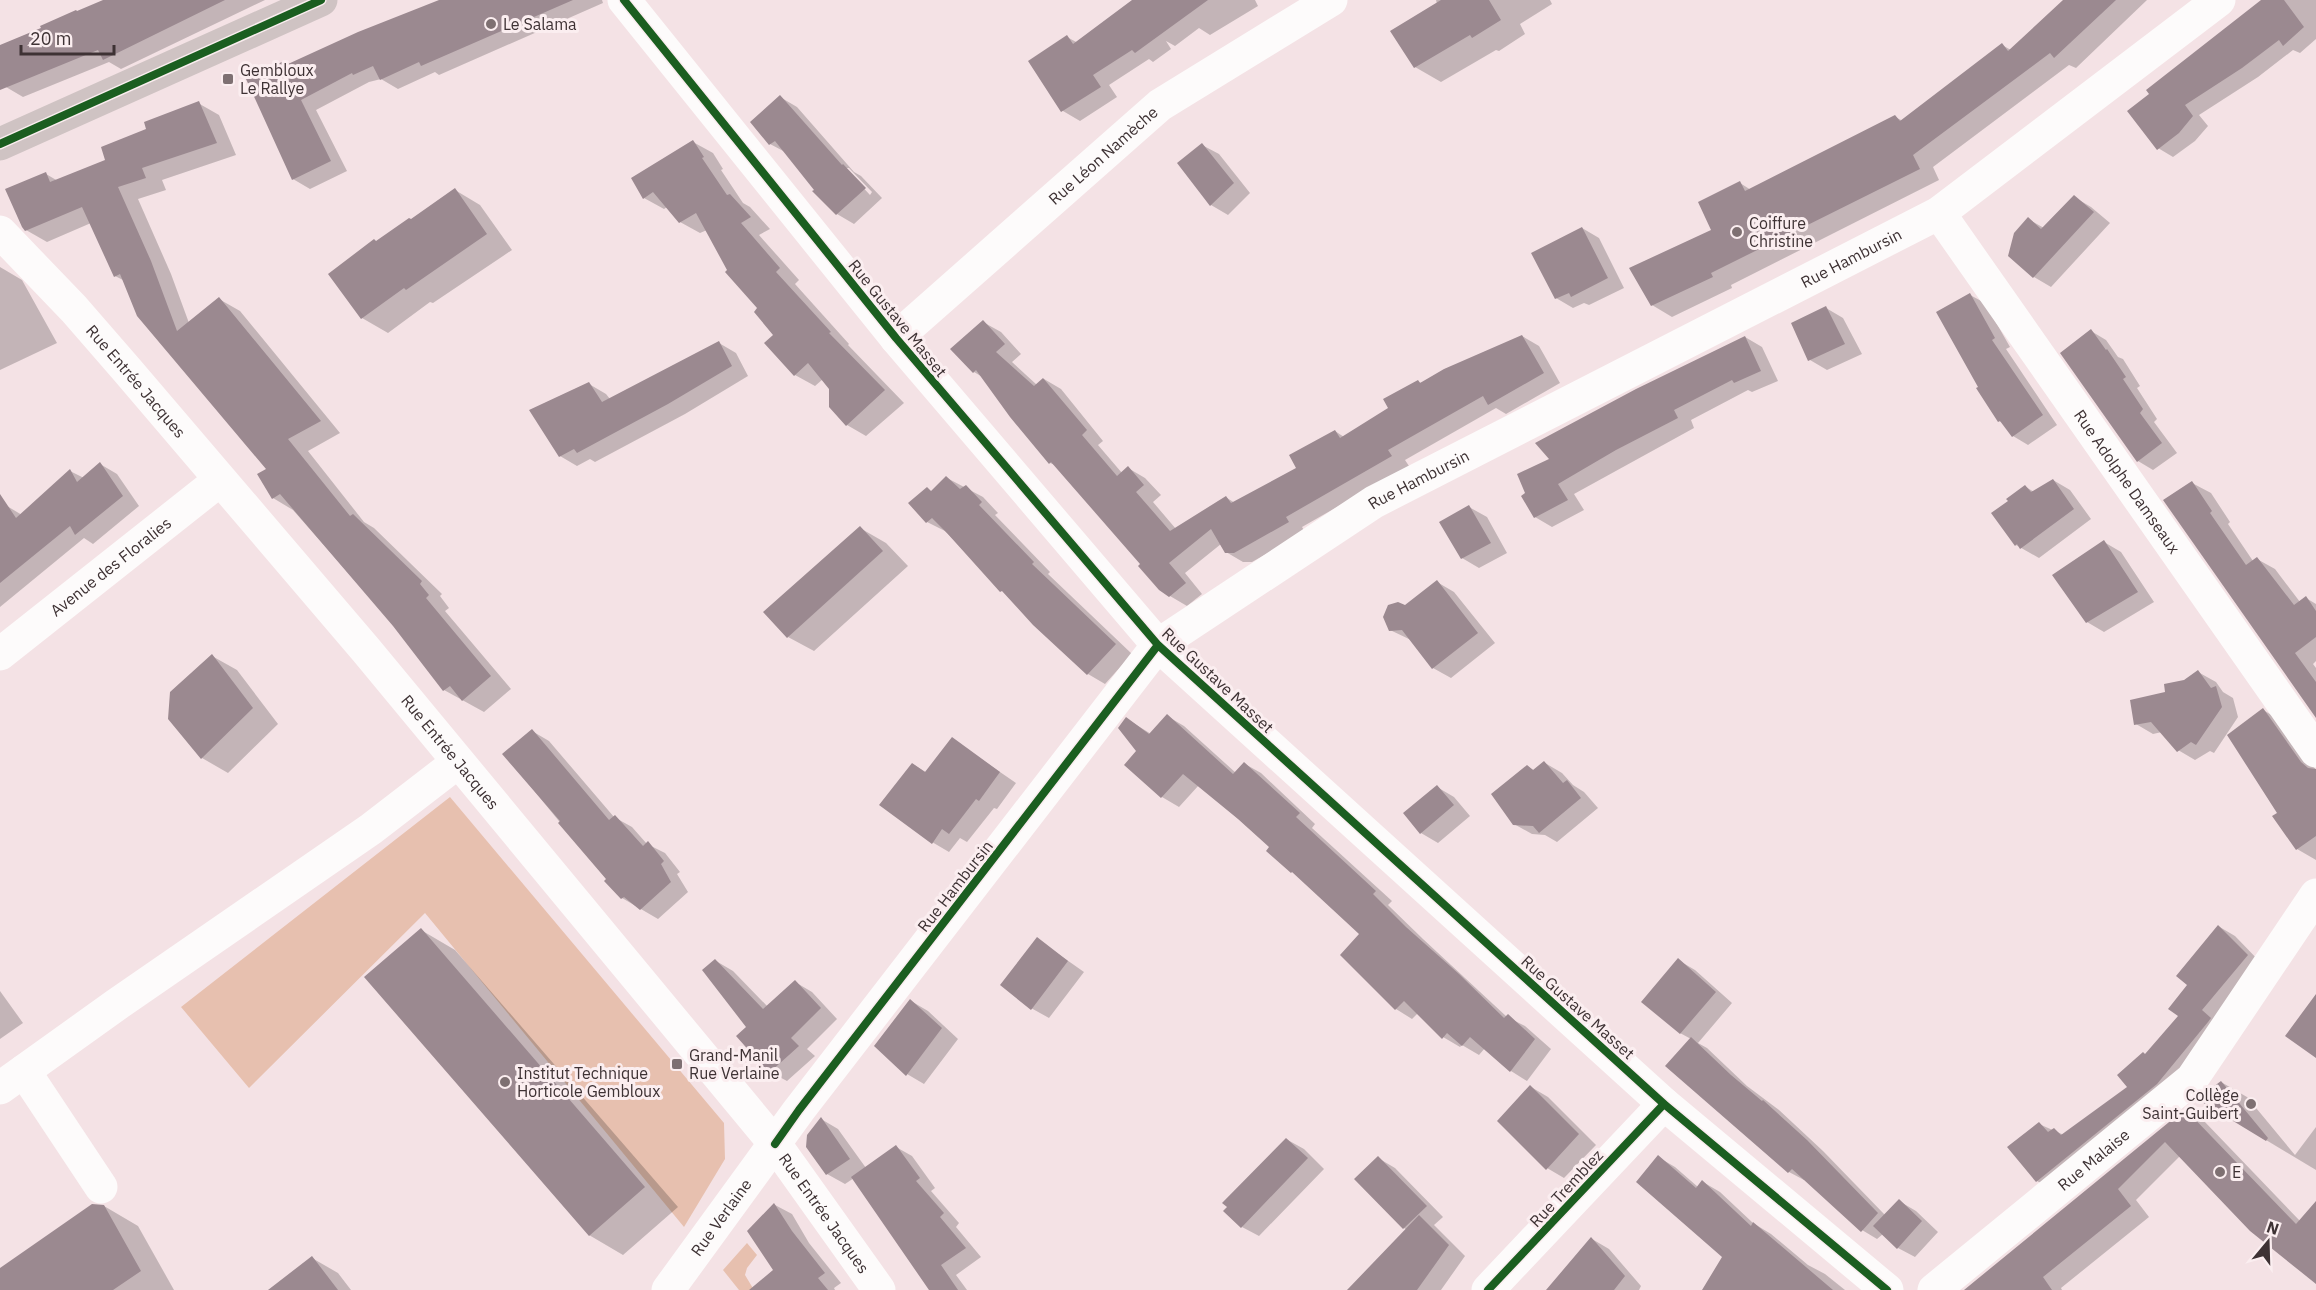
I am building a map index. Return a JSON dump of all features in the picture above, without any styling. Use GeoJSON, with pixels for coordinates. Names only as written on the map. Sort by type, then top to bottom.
{"type":"FeatureCollection","features":[{"type":"Feature","properties":{"kind":"main road"},"geometry":{"type":"LineString","coordinates":[[0,144],[321,0]]}},
{"type":"Feature","properties":{"kind":"street","name":"Rue Gustave Masset"},"geometry":{"type":"LineString","coordinates":[[624,0],[896,338],[1158,645],[1664,1104],[1887,1290]]}},
{"type":"Feature","properties":{"kind":"street","name":"Rue Léon Namèche"},"geometry":{"type":"LineString","coordinates":[[896,338],[1160,105],[1331,0]]}},
{"type":"Feature","properties":{"kind":"street","name":"Rue Hambursin"},"geometry":{"type":"LineString","coordinates":[[775,1144],[1158,645],[1374,502],[1939,213],[2219,0]]}},
{"type":"Feature","properties":{"kind":"street","name":"Rue Adolphe Damseaux"},"geometry":{"type":"LineString","coordinates":[[1939,213],[2316,751]]}},
{"type":"Feature","properties":{"kind":"street","name":"Rue Entrée Jacques"},"geometry":{"type":"LineString","coordinates":[[0,232],[74,309],[458,762],[775,1144],[879,1290]]}},
{"type":"Feature","properties":{"kind":"street","name":"Avenue des Floralies"},"geometry":{"type":"LineString","coordinates":[[0,654],[220,480]]}},
{"type":"Feature","properties":{"kind":"street"},"geometry":{"type":"LineString","coordinates":[[101,1187],[12,1079],[371,829],[458,762]]}},
{"type":"Feature","properties":{"kind":"street","name":"Rue Malaise"},"geometry":{"type":"LineString","coordinates":[[1934,1290],[2192,1079],[2316,895]]}},
{"type":"Feature","properties":{"kind":"street","name":"Rue Tremblez"},"geometry":{"type":"LineString","coordinates":[[1488,1290],[1664,1104]]}},
{"type":"Feature","properties":{"kind":"street","name":"Rue Verlaine"},"geometry":{"type":"LineString","coordinates":[[668,1290],[775,1144]]}},
{"type":"Feature","properties":{"kind":"shaded area"},"geometry":{"type":"Polygon","coordinates":[[[450,797],[724,1123],[725,1159],[684,1227],[425,913],[249,1088],[181,1007],[450,797]]]}},
{"type":"Feature","properties":{"kind":"shaded area"},"geometry":{"type":"Polygon","coordinates":[[[747,1243],[757,1255],[747,1268],[745,1275],[754,1290],[739,1290],[723,1270],[747,1243]]]}},
{"type":"Feature","properties":{"kind":"building"},"geometry":{"type":"Polygon","coordinates":[[[103,0],[225,0],[103,60],[98,50],[0,90],[0,45],[103,0]]]}},
{"type":"Feature","properties":{"kind":"building"},"geometry":{"type":"Polygon","coordinates":[[[439,0],[573,0],[421,66],[419,62],[380,80],[373,66],[353,75],[352,73],[301,100],[331,161],[292,180],[246,79],[286,60],[288,64],[358,32],[439,0]]]}},
{"type":"Feature","properties":{"kind":"building"},"geometry":{"type":"Polygon","coordinates":[[[1132,0],[1208,0],[1135,53],[1132,50],[1093,75],[1101,87],[1061,112],[1028,61],[1067,35],[1073,44],[1132,0]]]}},
{"type":"Feature","properties":{"kind":"building"},"geometry":{"type":"Polygon","coordinates":[[[1441,0],[1489,0],[1501,20],[1472,38],[1470,35],[1414,68],[1390,31],[1441,0]]]}},
{"type":"Feature","properties":{"kind":"building"},"geometry":{"type":"Polygon","coordinates":[[[2063,0],[2116,0],[2054,58],[2050,53],[1913,155],[1920,169],[1711,273],[1713,277],[1651,306],[1629,268],[1711,230],[1698,202],[1740,181],[1745,191],[1895,115],[1900,121],[2002,43],[2008,51],[2063,0]]]}},
{"type":"Feature","properties":{"kind":"building"},"geometry":{"type":"Polygon","coordinates":[[[2261,0],[2284,0],[2304,27],[2283,46],[2279,40],[2242,68],[2185,105],[2193,116],[2179,133],[2157,150],[2127,111],[2149,94],[2146,90],[2261,0]]]}},
{"type":"Feature","properties":{"kind":"building"},"geometry":{"type":"Polygon","coordinates":[[[780,95],[842,165],[866,188],[836,215],[812,191],[814,190],[775,141],[769,145],[750,122],[780,95]]]}},
{"type":"Feature","properties":{"kind":"building"},"geometry":{"type":"Polygon","coordinates":[[[199,101],[217,143],[142,168],[146,178],[118,187],[151,261],[177,331],[219,297],[321,421],[288,439],[350,516],[353,514],[422,581],[420,584],[429,595],[426,598],[491,676],[462,701],[450,686],[443,691],[393,626],[280,494],[272,499],[257,474],[266,469],[137,316],[120,274],[114,277],[82,207],[25,231],[5,189],[46,172],[50,182],[105,160],[101,147],[146,129],[144,122],[199,101]]]}},
{"type":"Feature","properties":{"kind":"building"},"geometry":{"type":"Polygon","coordinates":[[[693,140],[704,157],[702,158],[727,195],[730,194],[751,217],[741,223],[780,268],[776,272],[831,332],[829,333],[885,390],[846,426],[829,407],[829,389],[808,363],[794,376],[764,343],[773,335],[754,312],[757,308],[725,272],[727,270],[696,213],[679,223],[653,192],[643,199],[631,178],[693,140]]]}},
{"type":"Feature","properties":{"kind":"building"},"geometry":{"type":"Polygon","coordinates":[[[1202,143],[1234,183],[1210,206],[1177,163],[1202,143]]]}},
{"type":"Feature","properties":{"kind":"building"},"geometry":{"type":"Polygon","coordinates":[[[455,188],[487,234],[361,319],[328,274],[374,239],[376,241],[409,218],[411,219],[455,188]]]}},
{"type":"Feature","properties":{"kind":"building"},"geometry":{"type":"Polygon","coordinates":[[[2074,195],[2094,212],[2033,278],[2008,256],[2014,233],[2028,217],[2041,229],[2074,195]]]}},
{"type":"Feature","properties":{"kind":"building"},"geometry":{"type":"Polygon","coordinates":[[[1582,227],[1608,278],[1571,297],[1569,293],[1555,299],[1531,253],[1582,227]]]}},
{"type":"Feature","properties":{"kind":"building"},"geometry":{"type":"Polygon","coordinates":[[[1970,293],[1995,338],[1992,340],[2043,415],[2012,437],[2000,421],[1998,422],[1976,388],[1978,387],[1936,312],[1970,293]]]}},
{"type":"Feature","properties":{"kind":"building"},"geometry":{"type":"Polygon","coordinates":[[[1826,306],[1845,344],[1808,361],[1791,323],[1826,306]]]}},
{"type":"Feature","properties":{"kind":"building"},"geometry":{"type":"Polygon","coordinates":[[[983,320],[1005,344],[996,352],[1034,386],[1043,378],[1087,430],[1082,435],[1117,476],[1128,466],[1144,485],[1136,492],[1170,531],[1226,496],[1231,503],[1296,468],[1289,455],[1335,430],[1340,438],[1388,408],[1383,399],[1418,380],[1420,383],[1444,369],[1522,335],[1544,373],[1488,405],[1483,396],[1388,450],[1392,456],[1286,517],[1289,522],[1234,553],[1225,553],[1211,529],[1169,563],[1186,583],[1169,597],[1159,590],[1138,566],[1140,564],[1051,462],[1049,464],[1010,417],[976,370],[973,373],[950,349],[983,320]]]}},
{"type":"Feature","properties":{"kind":"building"},"geometry":{"type":"Polygon","coordinates":[[[2091,329],[2126,377],[2123,379],[2143,409],[2140,413],[2162,443],[2137,462],[2060,353],[2091,329]]]}},
{"type":"Feature","properties":{"kind":"building"},"geometry":{"type":"Polygon","coordinates":[[[1745,336],[1761,371],[1734,383],[1732,380],[1674,410],[1678,418],[1616,450],[1558,484],[1568,500],[1534,518],[1521,496],[1525,493],[1517,474],[1549,459],[1535,443],[1636,389],[1745,336]]]}},
{"type":"Feature","properties":{"kind":"building"},"geometry":{"type":"Polygon","coordinates":[[[719,341],[732,366],[668,404],[577,453],[574,449],[559,457],[529,410],[589,382],[602,402],[719,341]]]}},
{"type":"Feature","properties":{"kind":"building"},"geometry":{"type":"Polygon","coordinates":[[[100,462],[123,496],[75,535],[70,526],[0,583],[0,494],[16,518],[70,469],[77,482],[100,462]]]}},
{"type":"Feature","properties":{"kind":"building"},"geometry":{"type":"Polygon","coordinates":[[[946,476],[960,489],[966,485],[982,502],[979,505],[1034,562],[1032,564],[1116,644],[1087,675],[1033,625],[1002,591],[1000,592],[932,518],[926,523],[908,503],[927,487],[931,491],[946,476]]]}},
{"type":"Feature","properties":{"kind":"building"},"geometry":{"type":"Polygon","coordinates":[[[2053,479],[2074,509],[2020,549],[2017,544],[2015,546],[1991,513],[2025,485],[2031,492],[2053,479]]]}},
{"type":"Feature","properties":{"kind":"building"},"geometry":{"type":"Polygon","coordinates":[[[2192,481],[2212,511],[2210,513],[2246,565],[2257,557],[2294,605],[2306,596],[2316,611],[2316,637],[2295,653],[2316,682],[2316,718],[2163,500],[2192,481]]]}},
{"type":"Feature","properties":{"kind":"building"},"geometry":{"type":"Polygon","coordinates":[[[1469,505],[1491,543],[1461,559],[1439,522],[1469,505]]]}},
{"type":"Feature","properties":{"kind":"building"},"geometry":{"type":"Polygon","coordinates":[[[860,526],[883,551],[787,638],[763,612],[860,526]]]}},
{"type":"Feature","properties":{"kind":"building"},"geometry":{"type":"Polygon","coordinates":[[[2104,540],[2138,592],[2086,623],[2052,575],[2104,540]]]}},
{"type":"Feature","properties":{"kind":"building"},"geometry":{"type":"Polygon","coordinates":[[[1437,580],[1478,633],[1432,669],[1402,630],[1389,631],[1383,617],[1388,605],[1398,602],[1405,605],[1437,580]]]}},
{"type":"Feature","properties":{"kind":"building"},"geometry":{"type":"Polygon","coordinates":[[[212,654],[253,708],[201,759],[168,719],[170,692],[212,654]]]}},
{"type":"Feature","properties":{"kind":"building"},"geometry":{"type":"Polygon","coordinates":[[[2198,670],[2211,688],[2216,686],[2222,707],[2196,745],[2191,742],[2177,752],[2151,722],[2134,725],[2130,700],[2165,692],[2164,684],[2184,680],[2198,670]]]}},
{"type":"Feature","properties":{"kind":"building"},"geometry":{"type":"Polygon","coordinates":[[[2263,708],[2301,762],[2308,768],[2316,769],[2316,836],[2296,850],[2272,816],[2277,813],[2227,735],[2263,708]]]}},
{"type":"Feature","properties":{"kind":"building"},"geometry":{"type":"Polygon","coordinates":[[[1167,714],[1233,774],[1244,762],[1300,813],[1296,817],[1376,891],[1373,894],[1406,927],[1504,1018],[1508,1014],[1535,1039],[1510,1072],[1470,1037],[1462,1046],[1447,1033],[1442,1039],[1404,1001],[1395,1010],[1340,955],[1359,934],[1266,851],[1269,847],[1183,774],[1161,798],[1124,765],[1136,751],[1118,728],[1126,717],[1149,734],[1167,714]]]}},
{"type":"Feature","properties":{"kind":"building"},"geometry":{"type":"Polygon","coordinates":[[[532,729],[609,820],[615,815],[643,846],[648,841],[664,861],[661,864],[671,882],[640,910],[624,897],[621,899],[604,881],[606,879],[558,823],[560,821],[502,754],[532,729]]]}},
{"type":"Feature","properties":{"kind":"building"},"geometry":{"type":"Polygon","coordinates":[[[952,737],[1000,772],[979,801],[976,799],[949,834],[942,829],[932,844],[879,805],[912,763],[925,772],[952,737]]]}},
{"type":"Feature","properties":{"kind":"building"},"geometry":{"type":"Polygon","coordinates":[[[1544,761],[1563,783],[1567,780],[1581,798],[1539,833],[1533,826],[1513,825],[1491,794],[1527,765],[1533,770],[1544,761]]]}},
{"type":"Feature","properties":{"kind":"building"},"geometry":{"type":"Polygon","coordinates":[[[1437,785],[1454,805],[1420,834],[1403,813],[1437,785]]]}},
{"type":"Feature","properties":{"kind":"building"},"geometry":{"type":"Polygon","coordinates":[[[2218,925],[2248,955],[2202,1010],[2211,1018],[2157,1084],[2036,1182],[2007,1147],[2039,1122],[2048,1132],[2054,1128],[2061,1135],[2127,1087],[2117,1075],[2143,1052],[2145,1054],[2178,1016],[2168,1009],[2187,985],[2176,976],[2218,925]]]}},
{"type":"Feature","properties":{"kind":"building","name":"Institut Technique Horticole Gembloux"},"geometry":{"type":"Polygon","coordinates":[[[421,928],[645,1187],[589,1236],[364,977],[421,928]]]}},
{"type":"Feature","properties":{"kind":"building"},"geometry":{"type":"Polygon","coordinates":[[[1037,937],[1068,961],[1031,1010],[1000,985],[1037,937]]]}},
{"type":"Feature","properties":{"kind":"building"},"geometry":{"type":"Polygon","coordinates":[[[1678,958],[1716,992],[1680,1034],[1641,1002],[1678,958]]]}},
{"type":"Feature","properties":{"kind":"building"},"geometry":{"type":"Polygon","coordinates":[[[715,959],[763,1009],[795,980],[821,1008],[791,1038],[799,1046],[769,1073],[736,1036],[746,1027],[702,970],[715,959]]]}},
{"type":"Feature","properties":{"kind":"building"},"geometry":{"type":"Polygon","coordinates":[[[2316,994],[2316,1058],[2285,1036],[2316,994]]]}},
{"type":"Feature","properties":{"kind":"building"},"geometry":{"type":"Polygon","coordinates":[[[910,999],[942,1028],[906,1076],[874,1046],[910,999]]]}},
{"type":"Feature","properties":{"kind":"building"},"geometry":{"type":"Polygon","coordinates":[[[1691,1037],[1731,1075],[1807,1140],[1878,1213],[1861,1232],[1792,1169],[1788,1173],[1665,1066],[1691,1037]]]}},
{"type":"Feature","properties":{"kind":"building"},"geometry":{"type":"Polygon","coordinates":[[[2221,1081],[2268,1138],[2266,1141],[2197,1099],[2221,1081]]]}},
{"type":"Feature","properties":{"kind":"building"},"geometry":{"type":"Polygon","coordinates":[[[1530,1085],[1579,1134],[1546,1170],[1497,1121],[1530,1085]]]}},
{"type":"Feature","properties":{"kind":"building"},"geometry":{"type":"Polygon","coordinates":[[[2185,1109],[2296,1224],[2316,1201],[2316,1284],[2250,1231],[2165,1142],[2118,1189],[2131,1206],[2043,1277],[2052,1290],[1964,1290],[2185,1109]]]}},
{"type":"Feature","properties":{"kind":"building"},"geometry":{"type":"Polygon","coordinates":[[[821,1117],[850,1159],[826,1175],[806,1147],[807,1135],[821,1117]]]}},
{"type":"Feature","properties":{"kind":"building"},"geometry":{"type":"Polygon","coordinates":[[[1286,1138],[1308,1158],[1241,1228],[1223,1211],[1227,1207],[1222,1203],[1286,1138]]]}},
{"type":"Feature","properties":{"kind":"building"},"geometry":{"type":"Polygon","coordinates":[[[896,1145],[920,1178],[916,1181],[944,1213],[940,1217],[966,1248],[941,1265],[958,1290],[929,1290],[851,1177],[896,1145]]]}},
{"type":"Feature","properties":{"kind":"building"},"geometry":{"type":"Polygon","coordinates":[[[1658,1155],[1696,1188],[1702,1180],[1751,1226],[1753,1222],[1833,1290],[1702,1290],[1722,1257],[1636,1182],[1658,1155]]]}},
{"type":"Feature","properties":{"kind":"building"},"geometry":{"type":"Polygon","coordinates":[[[1378,1156],[1427,1206],[1403,1229],[1354,1179],[1378,1156]]]}},
{"type":"Feature","properties":{"kind":"building"},"geometry":{"type":"Polygon","coordinates":[[[1899,1199],[1922,1221],[1897,1249],[1873,1226],[1899,1199]]]}},
{"type":"Feature","properties":{"kind":"building"},"geometry":{"type":"Polygon","coordinates":[[[774,1203],[792,1231],[825,1273],[818,1278],[828,1290],[749,1290],[773,1270],[747,1231],[774,1203]]]}},
{"type":"Feature","properties":{"kind":"building"},"geometry":{"type":"Polygon","coordinates":[[[92,1204],[104,1205],[141,1271],[113,1290],[0,1290],[0,1268],[92,1204]]]}},
{"type":"Feature","properties":{"kind":"building"},"geometry":{"type":"Polygon","coordinates":[[[1419,1215],[1449,1245],[1417,1290],[1347,1290],[1419,1215]]]}},
{"type":"Feature","properties":{"kind":"building"},"geometry":{"type":"Polygon","coordinates":[[[1591,1237],[1625,1276],[1614,1290],[1546,1290],[1591,1237]]]}},
{"type":"Feature","properties":{"kind":"building"},"geometry":{"type":"Polygon","coordinates":[[[312,1256],[338,1290],[268,1290],[312,1256]]]}},
{"type":"Feature","properties":{"kind":"cycle path"},"geometry":{"type":"LineString","coordinates":[[0,144],[321,0]]}},
{"type":"Feature","properties":{"kind":"cycle path"},"geometry":{"type":"LineString","coordinates":[[624,0],[896,338],[1158,645],[1664,1104],[1887,1290]]}},
{"type":"Feature","properties":{"kind":"cycle path"},"geometry":{"type":"LineString","coordinates":[[775,1144],[1158,645]]}},
{"type":"Feature","properties":{"kind":"cycle path"},"geometry":{"type":"LineString","coordinates":[[1488,1290],[1664,1104]]}},
{"type":"Feature","properties":{"kind":"place","name":"Le Salama"},"geometry":{"type":"Point","coordinates":[491,24]}},
{"type":"Feature","properties":{"kind":"place","name":"Gembloux Le Rallye"},"geometry":{"type":"Point","coordinates":[228,79]}},
{"type":"Feature","properties":{"kind":"place","name":"Coiffure Christine"},"geometry":{"type":"Point","coordinates":[1737,232]}},
{"type":"Feature","properties":{"kind":"place","name":"Grand-Manil Rue Verlaine"},"geometry":{"type":"Point","coordinates":[677,1064]}},
{"type":"Feature","properties":{"kind":"place","name":"Institut Technique Horticole Gembloux"},"geometry":{"type":"Point","coordinates":[505,1082]}},
{"type":"Feature","properties":{"kind":"place","name":"Collège Saint-Guibert"},"geometry":{"type":"Point","coordinates":[2251,1104]}},
{"type":"Feature","properties":{"kind":"place","name":"E"},"geometry":{"type":"Point","coordinates":[2220,1172]}}]}
